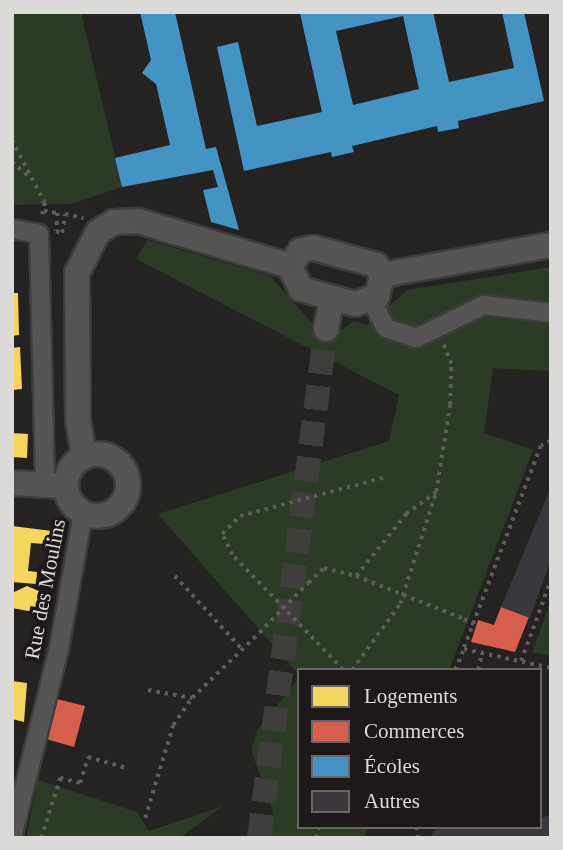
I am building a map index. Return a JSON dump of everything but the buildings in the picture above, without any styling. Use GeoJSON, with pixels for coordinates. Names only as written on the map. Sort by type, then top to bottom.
{"type":"FeatureCollection","features":[{"type":"Feature","properties":{"kind":"street"},"geometry":{"type":"LineString","coordinates":[[84,457],[78,421],[78,273],[98,232],[114,222],[138,221],[290,266],[301,289],[332,298],[372,301]]}},
{"type":"Feature","properties":{"kind":"street"},"geometry":{"type":"LineString","coordinates":[[12,229],[39,234],[55,486]]}},
{"type":"Feature","properties":{"kind":"street"},"geometry":{"type":"LineString","coordinates":[[382,275],[551,245]]}},
{"type":"Feature","properties":{"kind":"street"},"geometry":{"type":"LineString","coordinates":[[290,266],[301,250],[314,248],[370,262],[382,275]]}},
{"type":"Feature","properties":{"kind":"street"},"geometry":{"type":"LineString","coordinates":[[372,301],[382,275]]}},
{"type":"Feature","properties":{"kind":"street"},"geometry":{"type":"LineString","coordinates":[[326,329],[332,298]]}},
{"type":"Feature","properties":{"kind":"street"},"geometry":{"type":"LineString","coordinates":[[372,301],[394,333],[416,338],[438,332],[484,305],[551,313]]}},
{"type":"Feature","properties":{"kind":"street"},"geometry":{"type":"LineString","coordinates":[[12,483],[55,486],[83,513],[111,513],[122,503],[128,483],[113,458],[84,457],[72,466],[55,486]]}},
{"type":"Feature","properties":{"kind":"street","name":"Rue des Moulins"},"geometry":{"type":"LineString","coordinates":[[12,837],[59,649],[83,513]]}},
{"type":"Feature","properties":{"kind":"path"},"geometry":{"type":"LineString","coordinates":[[12,140],[32,178],[44,211],[39,234]]}},
{"type":"Feature","properties":{"kind":"path"},"geometry":{"type":"LineString","coordinates":[[12,162],[32,178]]}},
{"type":"Feature","properties":{"kind":"path"},"geometry":{"type":"LineString","coordinates":[[44,211],[58,213],[56,231],[62,233],[65,214],[83,217]]}},
{"type":"Feature","properties":{"kind":"path"},"geometry":{"type":"LineString","coordinates":[[353,668],[400,604],[436,492],[451,378],[438,332]]}},
{"type":"Feature","properties":{"kind":"path"},"geometry":{"type":"LineString","coordinates":[[456,668],[541,446],[551,441]]}},
{"type":"Feature","properties":{"kind":"path"},"geometry":{"type":"LineString","coordinates":[[341,668],[232,555],[222,534],[240,516],[383,478]]}},
{"type":"Feature","properties":{"kind":"path"},"geometry":{"type":"LineString","coordinates":[[356,576],[406,514],[436,492]]}},
{"type":"Feature","properties":{"kind":"path"},"geometry":{"type":"LineString","coordinates":[[145,818],[173,725],[191,698],[324,568],[356,576],[474,624]]}},
{"type":"Feature","properties":{"kind":"path"},"geometry":{"type":"LineString","coordinates":[[176,576],[242,649]]}},
{"type":"Feature","properties":{"kind":"path"},"geometry":{"type":"LineString","coordinates":[[521,662],[551,579]]}},
{"type":"Feature","properties":{"kind":"path"},"geometry":{"type":"LineString","coordinates":[[464,649],[551,668]]}},
{"type":"Feature","properties":{"kind":"path"},"geometry":{"type":"LineString","coordinates":[[478,668],[482,653]]}},
{"type":"Feature","properties":{"kind":"path"},"geometry":{"type":"LineString","coordinates":[[148,690],[191,698]]}},
{"type":"Feature","properties":{"kind":"path"},"geometry":{"type":"LineString","coordinates":[[41,838],[60,778],[80,783],[88,757],[126,768]]}},
{"type":"Feature","properties":{"kind":"green space"},"geometry":{"type":"Polygon","coordinates":[[[12,12],[81,12],[122,187],[71,204],[12,205],[12,12]]]}},
{"type":"Feature","properties":{"kind":"green space"},"geometry":{"type":"Polygon","coordinates":[[[148,240],[270,276],[316,328],[336,334],[354,321],[367,325],[407,290],[551,267],[551,371],[493,368],[484,433],[533,450],[450,668],[297,668],[297,673],[158,514],[389,441],[399,395],[136,259],[148,240]]]}},
{"type":"Feature","properties":{"kind":"green space"},"geometry":{"type":"Polygon","coordinates":[[[551,601],[551,656],[532,652],[551,601]]]}},
{"type":"Feature","properties":{"kind":"green space"},"geometry":{"type":"Polygon","coordinates":[[[297,680],[297,829],[367,829],[365,838],[271,838],[273,812],[251,749],[258,729],[297,680]]]}},
{"type":"Feature","properties":{"kind":"green space"},"geometry":{"type":"Polygon","coordinates":[[[38,780],[137,812],[149,831],[223,806],[179,838],[26,838],[38,780]]]}},
{"type":"Feature","properties":{"kind":"tunnel"},"geometry":{"type":"LineString","coordinates":[[259,838],[326,329]]}}]}
